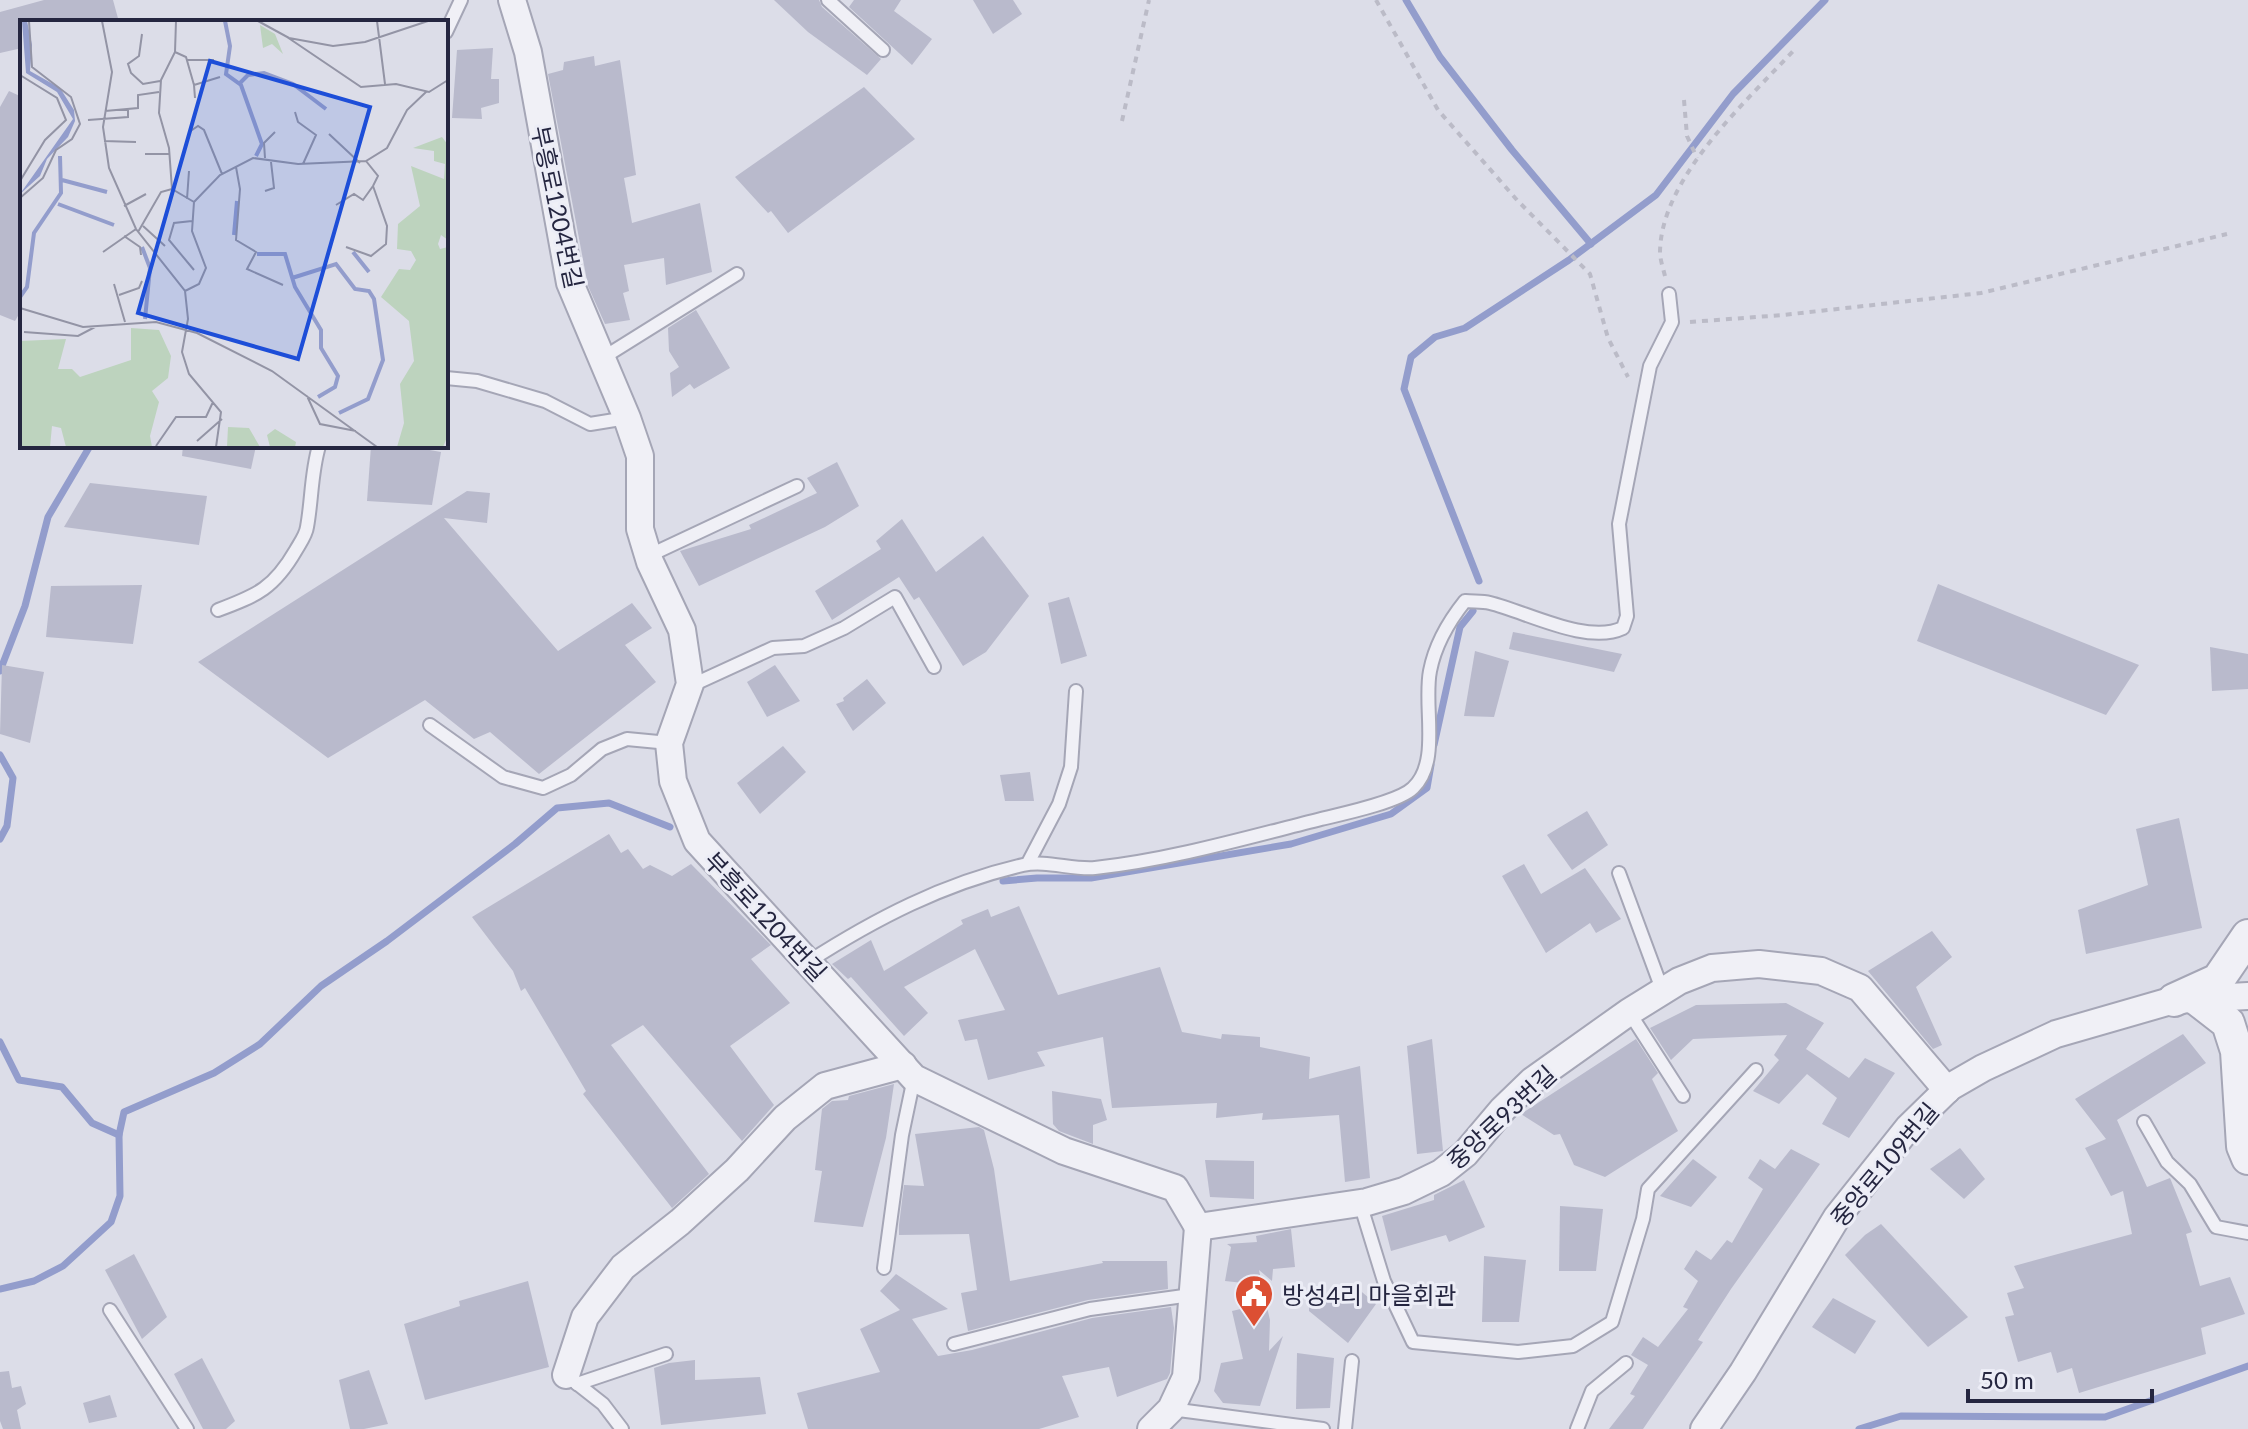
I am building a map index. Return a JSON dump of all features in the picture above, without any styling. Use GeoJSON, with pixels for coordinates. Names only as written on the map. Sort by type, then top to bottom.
{"type":"FeatureCollection","features":[{"type":"Feature","properties":{"kind":"street","name":"부흥로1204번길"},"geometry":{"type":"LineString","coordinates":[[512,0],[528,52],[570,283],[640,456],[640,529],[648,556],[682,630],[688,687],[669,743],[673,781],[697,841],[908,1072],[1064,1151],[1175,1188],[1198,1227]]}},
{"type":"Feature","properties":{"kind":"street"},"geometry":{"type":"LineString","coordinates":[[2185,1000],[2218,980],[2248,936]]}},
{"type":"Feature","properties":{"kind":"street","name":"중앙로93번길"},"geometry":{"type":"LineString","coordinates":[[1198,1227],[1360,1203],[1404,1191],[1441,1173],[1465,1154],[1503,1109],[1532,1081],[1629,1012],[1679,981],[1712,968],[1759,964],[1821,971],[1860,988],[1947,1090]]}},
{"type":"Feature","properties":{"kind":"street","name":"중앙로109번길"},"geometry":{"type":"LineString","coordinates":[[1704,1429],[1837,1217],[1908,1128],[1947,1090],[1983,1068],[2056,1034],[2185,1000],[2248,996]]}},
{"type":"Feature","properties":{"kind":"street"},"geometry":{"type":"LineString","coordinates":[[2185,1000],[2228,1023],[2237,1051],[2243,1146],[2248,1158]]}},
{"type":"Feature","properties":{"kind":"street"},"geometry":{"type":"LineString","coordinates":[[572,1379],[585,1317],[623,1267],[680,1222],[737,1170],[785,1118],[825,1086],[908,1072]]}},
{"type":"Feature","properties":{"kind":"street"},"geometry":{"type":"LineString","coordinates":[[1151,1429],[1171,1409],[1186,1377],[1198,1227]]}},
{"type":"Feature","properties":{"kind":"lane"},"geometry":{"type":"LineString","coordinates":[[448,28],[461,0]]}},
{"type":"Feature","properties":{"kind":"lane"},"geometry":{"type":"LineString","coordinates":[[828,0],[883,50]]}},
{"type":"Feature","properties":{"kind":"lane"},"geometry":{"type":"LineString","coordinates":[[601,359],[737,274]]}},
{"type":"Feature","properties":{"kind":"lane"},"geometry":{"type":"LineString","coordinates":[[808,962],[904,905],[983,875],[1028,863],[1093,868],[1211,847],[1373,806],[1413,789],[1428,766],[1429,672],[1441,637],[1465,601],[1488,603],[1579,631],[1611,634],[1623,628],[1627,616],[1619,524],[1650,366],[1672,322],[1669,294]]}},
{"type":"Feature","properties":{"kind":"lane"},"geometry":{"type":"LineString","coordinates":[[448,378],[477,381],[545,401],[590,424],[627,418]]}},
{"type":"Feature","properties":{"kind":"lane"},"geometry":{"type":"LineString","coordinates":[[218,610],[250,598],[275,581],[292,557],[307,531],[313,465],[318,448]]}},
{"type":"Feature","properties":{"kind":"lane"},"geometry":{"type":"LineString","coordinates":[[648,556],[797,486]]}},
{"type":"Feature","properties":{"kind":"lane"},"geometry":{"type":"LineString","coordinates":[[688,687],[773,648],[804,646],[844,628],[895,597],[934,667]]}},
{"type":"Feature","properties":{"kind":"lane"},"geometry":{"type":"LineString","coordinates":[[1028,863],[1059,804],[1071,767],[1076,691]]}},
{"type":"Feature","properties":{"kind":"lane"},"geometry":{"type":"LineString","coordinates":[[430,725],[503,777],[543,788],[571,775],[602,749],[627,739],[669,743]]}},
{"type":"Feature","properties":{"kind":"lane"},"geometry":{"type":"LineString","coordinates":[[1619,873],[1663,992]]}},
{"type":"Feature","properties":{"kind":"lane"},"geometry":{"type":"LineString","coordinates":[[1629,1012],[1683,1096]]}},
{"type":"Feature","properties":{"kind":"lane"},"geometry":{"type":"LineString","coordinates":[[1360,1203],[1384,1281],[1413,1342],[1518,1352],[1573,1346],[1612,1322],[1643,1219],[1648,1189],[1756,1070]]}},
{"type":"Feature","properties":{"kind":"lane"},"geometry":{"type":"LineString","coordinates":[[884,1268],[908,1072]]}},
{"type":"Feature","properties":{"kind":"lane"},"geometry":{"type":"LineString","coordinates":[[2144,1122],[2167,1162],[2190,1184],[2216,1227],[2248,1233]]}},
{"type":"Feature","properties":{"kind":"lane"},"geometry":{"type":"LineString","coordinates":[[954,1344],[1090,1309],[1191,1295]]}},
{"type":"Feature","properties":{"kind":"lane"},"geometry":{"type":"LineString","coordinates":[[110,1310],[187,1429]]}},
{"type":"Feature","properties":{"kind":"lane"},"geometry":{"type":"LineString","coordinates":[[572,1379],[666,1354]]}},
{"type":"Feature","properties":{"kind":"lane"},"geometry":{"type":"LineString","coordinates":[[1345,1429],[1352,1361]]}},
{"type":"Feature","properties":{"kind":"lane"},"geometry":{"type":"LineString","coordinates":[[1577,1429],[1592,1391],[1626,1363]]}},
{"type":"Feature","properties":{"kind":"lane"},"geometry":{"type":"LineString","coordinates":[[572,1379],[603,1404],[622,1429]]}},
{"type":"Feature","properties":{"kind":"lane"},"geometry":{"type":"LineString","coordinates":[[1171,1409],[1323,1429]]}},
{"type":"Feature","properties":{"kind":"path"},"geometry":{"type":"LineString","coordinates":[[1122,121],[1149,0]]}},
{"type":"Feature","properties":{"kind":"path"},"geometry":{"type":"LineString","coordinates":[[1376,0],[1438,110],[1517,200],[1590,274],[1608,338],[1641,404]]}},
{"type":"Feature","properties":{"kind":"path"},"geometry":{"type":"LineString","coordinates":[[1669,294],[1660,252],[1668,210],[1689,168],[1795,49]]}},
{"type":"Feature","properties":{"kind":"path"},"geometry":{"type":"LineString","coordinates":[[1684,100],[1687,136],[1697,157]]}},
{"type":"Feature","properties":{"kind":"path"},"geometry":{"type":"LineString","coordinates":[[1672,322],[1783,315],[1981,293],[2227,234]]}},
{"type":"Feature","properties":{"kind":"building"},"geometry":{"type":"Polygon","coordinates":[[[44,0],[113,0],[118,20],[20,20],[20,48],[0,53],[0,12],[44,0]]]}},
{"type":"Feature","properties":{"kind":"building"},"geometry":{"type":"Polygon","coordinates":[[[774,0],[819,0],[822,7],[881,59],[867,75],[808,32],[774,0]]]}},
{"type":"Feature","properties":{"kind":"building"},"geometry":{"type":"Polygon","coordinates":[[[854,0],[901,0],[894,11],[932,39],[912,65],[849,7],[854,0]]]}},
{"type":"Feature","properties":{"kind":"building"},"geometry":{"type":"Polygon","coordinates":[[[973,0],[1013,0],[1022,14],[993,34],[973,0]]]}},
{"type":"Feature","properties":{"kind":"building"},"geometry":{"type":"Polygon","coordinates":[[[493,48],[491,79],[499,79],[499,103],[481,108],[482,119],[452,118],[457,50],[493,48]]]}},
{"type":"Feature","properties":{"kind":"building"},"geometry":{"type":"Polygon","coordinates":[[[594,56],[595,66],[620,60],[636,175],[624,178],[632,223],[700,203],[712,272],[666,285],[664,258],[624,265],[629,291],[623,293],[630,320],[605,324],[588,286],[548,74],[563,70],[564,62],[594,56]]]}},
{"type":"Feature","properties":{"kind":"building"},"geometry":{"type":"Polygon","coordinates":[[[864,87],[915,139],[788,233],[771,211],[768,213],[735,177],[864,87]]]}},
{"type":"Feature","properties":{"kind":"building"},"geometry":{"type":"Polygon","coordinates":[[[9,91],[20,96],[20,312],[15,321],[0,315],[0,107],[9,91]]]}},
{"type":"Feature","properties":{"kind":"building"},"geometry":{"type":"Polygon","coordinates":[[[696,310],[730,368],[694,389],[690,384],[672,397],[670,373],[679,367],[669,351],[668,328],[696,310]]]}},
{"type":"Feature","properties":{"kind":"building"},"geometry":{"type":"Polygon","coordinates":[[[183,448],[256,448],[251,469],[182,456],[183,448]]]}},
{"type":"Feature","properties":{"kind":"building"},"geometry":{"type":"Polygon","coordinates":[[[371,448],[418,448],[441,452],[432,505],[367,501],[371,448]]]}},
{"type":"Feature","properties":{"kind":"building"},"geometry":{"type":"Polygon","coordinates":[[[837,462],[859,506],[825,527],[699,586],[680,551],[751,529],[749,525],[817,493],[807,478],[837,462]]]}},
{"type":"Feature","properties":{"kind":"building"},"geometry":{"type":"Polygon","coordinates":[[[90,483],[207,496],[199,545],[64,527],[90,483]]]}},
{"type":"Feature","properties":{"kind":"building"},"geometry":{"type":"Polygon","coordinates":[[[467,491],[490,493],[487,523],[444,518],[558,651],[632,603],[652,628],[625,645],[656,682],[539,774],[490,732],[474,739],[425,700],[328,758],[198,662],[467,491]]]}},
{"type":"Feature","properties":{"kind":"building"},"geometry":{"type":"Polygon","coordinates":[[[902,519],[936,572],[983,536],[1029,596],[986,652],[963,666],[919,597],[914,600],[899,577],[832,620],[815,591],[881,549],[876,541],[902,519]]]}},
{"type":"Feature","properties":{"kind":"building"},"geometry":{"type":"Polygon","coordinates":[[[1938,584],[2139,665],[2106,715],[1917,641],[1938,584]]]}},
{"type":"Feature","properties":{"kind":"building"},"geometry":{"type":"Polygon","coordinates":[[[142,585],[133,644],[46,637],[51,586],[142,585]]]}},
{"type":"Feature","properties":{"kind":"building"},"geometry":{"type":"Polygon","coordinates":[[[1069,597],[1087,656],[1061,664],[1048,603],[1069,597]]]}},
{"type":"Feature","properties":{"kind":"building"},"geometry":{"type":"Polygon","coordinates":[[[1513,632],[1622,654],[1614,672],[1509,649],[1513,632]]]}},
{"type":"Feature","properties":{"kind":"building"},"geometry":{"type":"Polygon","coordinates":[[[2210,647],[2248,654],[2248,689],[2212,691],[2210,647]]]}},
{"type":"Feature","properties":{"kind":"building"},"geometry":{"type":"Polygon","coordinates":[[[1475,651],[1509,661],[1494,717],[1464,716],[1475,651]]]}},
{"type":"Feature","properties":{"kind":"building"},"geometry":{"type":"Polygon","coordinates":[[[2,665],[44,672],[30,743],[0,734],[2,665]]]}},
{"type":"Feature","properties":{"kind":"building"},"geometry":{"type":"Polygon","coordinates":[[[775,665],[800,701],[767,717],[747,682],[775,665]]]}},
{"type":"Feature","properties":{"kind":"building"},"geometry":{"type":"Polygon","coordinates":[[[867,679],[886,703],[853,731],[836,704],[844,701],[843,698],[867,679]]]}},
{"type":"Feature","properties":{"kind":"building"},"geometry":{"type":"Polygon","coordinates":[[[783,746],[806,772],[760,814],[737,783],[783,746]]]}},
{"type":"Feature","properties":{"kind":"building"},"geometry":{"type":"Polygon","coordinates":[[[1030,772],[1034,801],[1005,801],[1000,775],[1030,772]]]}},
{"type":"Feature","properties":{"kind":"building"},"geometry":{"type":"Polygon","coordinates":[[[1587,811],[1608,845],[1572,870],[1547,835],[1587,811]]]}},
{"type":"Feature","properties":{"kind":"building"},"geometry":{"type":"Polygon","coordinates":[[[2179,818],[2202,928],[2086,954],[2078,910],[2148,885],[2136,829],[2179,818]]]}},
{"type":"Feature","properties":{"kind":"building"},"geometry":{"type":"Polygon","coordinates":[[[609,834],[621,853],[628,849],[643,869],[650,865],[672,876],[691,864],[771,945],[751,959],[790,1003],[730,1046],[774,1105],[742,1141],[643,1025],[611,1045],[709,1174],[672,1208],[583,1094],[586,1091],[525,988],[521,991],[513,971],[472,917],[609,834]]]}},
{"type":"Feature","properties":{"kind":"building"},"geometry":{"type":"Polygon","coordinates":[[[1524,864],[1541,894],[1585,868],[1621,919],[1596,933],[1590,923],[1546,953],[1502,876],[1524,864]]]}},
{"type":"Feature","properties":{"kind":"building"},"geometry":{"type":"Polygon","coordinates":[[[1019,906],[1058,995],[1160,967],[1182,1032],[1221,1039],[1222,1034],[1260,1037],[1260,1047],[1310,1057],[1309,1079],[1360,1066],[1370,1178],[1345,1182],[1339,1115],[1262,1120],[1263,1113],[1216,1118],[1217,1103],[1112,1108],[1103,1037],[1037,1052],[1045,1066],[988,1080],[977,1039],[965,1041],[958,1020],[1005,1010],[975,949],[904,987],[928,1013],[904,1036],[851,977],[848,979],[832,964],[871,940],[884,971],[963,924],[961,920],[988,909],[991,917],[1019,906]]]}},
{"type":"Feature","properties":{"kind":"building"},"geometry":{"type":"Polygon","coordinates":[[[1932,931],[1952,957],[1916,987],[1942,1045],[1933,1049],[1868,971],[1932,931]]]}},
{"type":"Feature","properties":{"kind":"building"},"geometry":{"type":"Polygon","coordinates":[[[1786,1003],[1824,1023],[1806,1049],[1849,1078],[1865,1058],[1895,1073],[1849,1138],[1822,1124],[1837,1098],[1807,1074],[1779,1104],[1753,1091],[1779,1060],[1774,1055],[1787,1035],[1693,1039],[1671,1060],[1650,1028],[1696,1005],[1786,1003]]]}},
{"type":"Feature","properties":{"kind":"building"},"geometry":{"type":"Polygon","coordinates":[[[2183,1034],[2206,1063],[2117,1120],[2147,1187],[2170,1178],[2192,1232],[2186,1234],[2200,1286],[2230,1277],[2245,1314],[2201,1328],[2206,1354],[2079,1393],[2072,1368],[2057,1373],[2051,1352],[2018,1362],[2005,1317],[2014,1315],[2007,1293],[2024,1288],[2014,1266],[2132,1234],[2123,1191],[2111,1196],[2085,1148],[2106,1139],[2075,1099],[2183,1034]]]}},
{"type":"Feature","properties":{"kind":"building"},"geometry":{"type":"Polygon","coordinates":[[[1432,1039],[1443,1151],[1417,1154],[1407,1046],[1432,1039]]]}},
{"type":"Feature","properties":{"kind":"building"},"geometry":{"type":"Polygon","coordinates":[[[1636,1039],[1658,1073],[1652,1079],[1678,1131],[1605,1177],[1574,1165],[1560,1134],[1554,1135],[1521,1114],[1636,1039]]]}},
{"type":"Feature","properties":{"kind":"building"},"geometry":{"type":"Polygon","coordinates":[[[894,1084],[886,1138],[863,1227],[814,1222],[822,1171],[815,1170],[822,1109],[832,1101],[848,1100],[849,1096],[894,1084]]]}},
{"type":"Feature","properties":{"kind":"building"},"geometry":{"type":"Polygon","coordinates":[[[1052,1091],[1101,1099],[1107,1120],[1093,1125],[1093,1144],[1059,1131],[1053,1124],[1052,1091]]]}},
{"type":"Feature","properties":{"kind":"building"},"geometry":{"type":"Polygon","coordinates":[[[979,1127],[984,1130],[994,1169],[1010,1281],[1102,1261],[1167,1261],[1168,1289],[1088,1300],[968,1331],[961,1293],[977,1290],[969,1234],[899,1235],[899,1225],[904,1185],[924,1186],[915,1134],[979,1127]]]}},
{"type":"Feature","properties":{"kind":"building"},"geometry":{"type":"Polygon","coordinates":[[[1960,1148],[1985,1179],[1964,1199],[1930,1169],[1960,1148]]]}},
{"type":"Feature","properties":{"kind":"building"},"geometry":{"type":"Polygon","coordinates":[[[1791,1149],[1820,1164],[1731,1289],[1698,1340],[1703,1342],[1643,1429],[1609,1429],[1635,1396],[1630,1394],[1648,1365],[1631,1355],[1643,1337],[1658,1347],[1688,1309],[1683,1307],[1698,1281],[1684,1269],[1696,1250],[1711,1260],[1727,1240],[1732,1243],[1763,1189],[1748,1178],[1760,1159],[1775,1169],[1791,1149]]]}},
{"type":"Feature","properties":{"kind":"building"},"geometry":{"type":"Polygon","coordinates":[[[1693,1159],[1717,1177],[1691,1207],[1660,1196],[1693,1159]]]}},
{"type":"Feature","properties":{"kind":"building"},"geometry":{"type":"Polygon","coordinates":[[[1205,1160],[1254,1161],[1254,1199],[1210,1197],[1205,1160]]]}},
{"type":"Feature","properties":{"kind":"building"},"geometry":{"type":"Polygon","coordinates":[[[1464,1180],[1485,1227],[1449,1242],[1446,1235],[1391,1251],[1382,1216],[1434,1200],[1434,1195],[1464,1180]]]}},
{"type":"Feature","properties":{"kind":"building"},"geometry":{"type":"Polygon","coordinates":[[[1560,1206],[1603,1209],[1596,1271],[1559,1271],[1560,1206]]]}},
{"type":"Feature","properties":{"kind":"building"},"geometry":{"type":"Polygon","coordinates":[[[1881,1224],[1968,1317],[1928,1347],[1845,1255],[1881,1224]]]}},
{"type":"Feature","properties":{"kind":"building"},"geometry":{"type":"Polygon","coordinates":[[[1291,1229],[1295,1267],[1273,1269],[1272,1281],[1259,1270],[1262,1285],[1225,1281],[1231,1247],[1227,1244],[1257,1242],[1256,1236],[1291,1229]]]}},
{"type":"Feature","properties":{"kind":"building"},"geometry":{"type":"Polygon","coordinates":[[[134,1254],[167,1317],[142,1339],[105,1270],[134,1254]]]}},
{"type":"Feature","properties":{"kind":"building"},"geometry":{"type":"Polygon","coordinates":[[[1484,1256],[1526,1260],[1519,1322],[1482,1322],[1484,1256]]]}},
{"type":"Feature","properties":{"kind":"building"},"geometry":{"type":"Polygon","coordinates":[[[896,1274],[948,1309],[912,1319],[938,1356],[1092,1318],[1171,1307],[1174,1328],[1170,1373],[1167,1379],[1117,1397],[1109,1367],[1062,1376],[1079,1417],[1039,1429],[808,1429],[797,1393],[880,1372],[860,1329],[900,1310],[880,1291],[896,1274]]]}},
{"type":"Feature","properties":{"kind":"building"},"geometry":{"type":"Polygon","coordinates":[[[528,1281],[549,1367],[425,1400],[404,1324],[460,1306],[459,1301],[528,1281]]]}},
{"type":"Feature","properties":{"kind":"building"},"geometry":{"type":"Polygon","coordinates":[[[1356,1287],[1376,1304],[1348,1343],[1309,1311],[1309,1304],[1321,1289],[1338,1304],[1356,1287]]]}},
{"type":"Feature","properties":{"kind":"building"},"geometry":{"type":"Polygon","coordinates":[[[1833,1298],[1876,1321],[1855,1354],[1812,1327],[1833,1298]]]}},
{"type":"Feature","properties":{"kind":"building"},"geometry":{"type":"Polygon","coordinates":[[[1266,1303],[1270,1320],[1269,1351],[1283,1336],[1260,1406],[1223,1403],[1214,1391],[1221,1363],[1243,1359],[1232,1311],[1266,1303]]]}},
{"type":"Feature","properties":{"kind":"building"},"geometry":{"type":"Polygon","coordinates":[[[1297,1353],[1334,1358],[1330,1408],[1296,1409],[1297,1353]]]}},
{"type":"Feature","properties":{"kind":"building"},"geometry":{"type":"Polygon","coordinates":[[[202,1358],[235,1421],[226,1429],[203,1429],[174,1374],[202,1358]]]}},
{"type":"Feature","properties":{"kind":"building"},"geometry":{"type":"Polygon","coordinates":[[[695,1360],[695,1380],[760,1377],[766,1414],[661,1425],[654,1368],[695,1360]]]}},
{"type":"Feature","properties":{"kind":"building"},"geometry":{"type":"Polygon","coordinates":[[[369,1370],[388,1424],[350,1429],[339,1380],[369,1370]]]}},
{"type":"Feature","properties":{"kind":"building"},"geometry":{"type":"Polygon","coordinates":[[[9,1371],[12,1388],[21,1386],[26,1404],[17,1410],[21,1429],[3,1429],[0,1421],[0,1372],[9,1371]]]}},
{"type":"Feature","properties":{"kind":"building"},"geometry":{"type":"Polygon","coordinates":[[[110,1395],[117,1417],[89,1423],[83,1403],[110,1395]]]}},
{"type":"Feature","properties":{"kind":"waterway"},"geometry":{"type":"LineString","coordinates":[[1406,0],[1440,57],[1512,150],[1591,244]]}},
{"type":"Feature","properties":{"kind":"waterway"},"geometry":{"type":"LineString","coordinates":[[1479,581],[1404,389],[1411,357],[1435,337],[1465,328],[1569,260],[1656,195],[1733,94],[1825,0]]}},
{"type":"Feature","properties":{"kind":"waterway"},"geometry":{"type":"LineString","coordinates":[[0,671],[25,606],[48,517],[89,448]]}},
{"type":"Feature","properties":{"kind":"waterway"},"geometry":{"type":"LineString","coordinates":[[1434,745],[1460,627],[1473,611]]}},
{"type":"Feature","properties":{"kind":"waterway"},"geometry":{"type":"LineString","coordinates":[[0,755],[13,778],[7,826],[0,839]]}},
{"type":"Feature","properties":{"kind":"waterway"},"geometry":{"type":"LineString","coordinates":[[1003,881],[1091,878],[1291,844],[1391,814],[1427,788],[1431,765]]}},
{"type":"Feature","properties":{"kind":"waterway"},"geometry":{"type":"LineString","coordinates":[[0,1289],[34,1281],[63,1266],[111,1222],[120,1196],[119,1135],[124,1112],[214,1073],[260,1044],[321,986],[387,941],[515,844],[557,808],[609,803],[670,827]]}},
{"type":"Feature","properties":{"kind":"waterway"},"geometry":{"type":"LineString","coordinates":[[0,1042],[19,1080],[62,1087],[92,1123],[119,1135]]}},
{"type":"Feature","properties":{"kind":"waterway"},"geometry":{"type":"LineString","coordinates":[[1859,1429],[1901,1416],[2105,1417],[2248,1366]]}},
{"type":"Feature","properties":{"kind":"place","name":"방성4리 마을회관"},"geometry":{"type":"Point","coordinates":[1254,1328]}}]}
